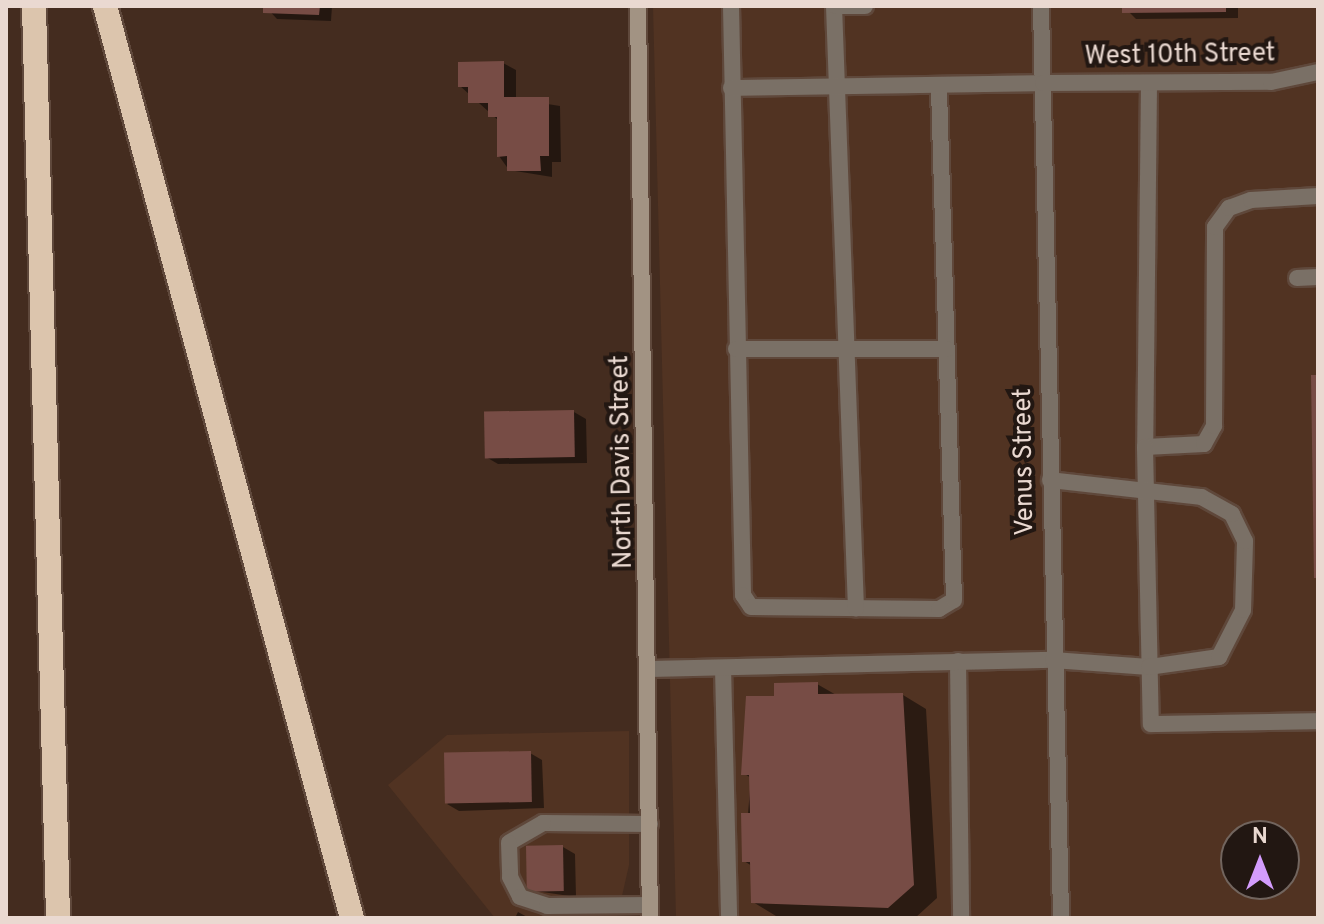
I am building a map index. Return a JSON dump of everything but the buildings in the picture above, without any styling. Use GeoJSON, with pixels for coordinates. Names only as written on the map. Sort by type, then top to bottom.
{"type":"FeatureCollection","features":[{"type":"Feature","properties":{"kind":"highway"},"geometry":{"type":"LineString","coordinates":[[34,6],[58,917]]}},
{"type":"Feature","properties":{"kind":"highway"},"geometry":{"type":"LineString","coordinates":[[105,6],[352,918]]}},
{"type":"Feature","properties":{"kind":"street","name":"North Davis Street"},"geometry":{"type":"LineString","coordinates":[[638,6],[650,669],[650,912]]}},
{"type":"Feature","properties":{"kind":"street"},"geometry":{"type":"LineString","coordinates":[[731,6],[736,349],[745,602],[856,609],[939,609],[954,600],[939,88]]}},
{"type":"Feature","properties":{"kind":"street"},"geometry":{"type":"LineString","coordinates":[[856,609],[849,349],[833,87],[835,6],[865,6]]}},
{"type":"Feature","properties":{"kind":"street","name":"Venus Street"},"geometry":{"type":"LineString","coordinates":[[1041,6],[1061,918]]}},
{"type":"Feature","properties":{"kind":"street","name":"West 10th Street"},"geometry":{"type":"LineString","coordinates":[[731,88],[1271,82],[1318,72]]}},
{"type":"Feature","properties":{"kind":"street"},"geometry":{"type":"LineString","coordinates":[[1149,83],[1145,447],[1151,724],[1318,721]]}},
{"type":"Feature","properties":{"kind":"street"},"geometry":{"type":"LineString","coordinates":[[1145,447],[1204,444],[1214,426],[1215,227],[1229,208],[1251,200],[1318,196]]}},
{"type":"Feature","properties":{"kind":"street"},"geometry":{"type":"LineString","coordinates":[[1297,278],[1318,277]]}},
{"type":"Feature","properties":{"kind":"street"},"geometry":{"type":"LineString","coordinates":[[736,349],[947,349]]}},
{"type":"Feature","properties":{"kind":"street"},"geometry":{"type":"LineString","coordinates":[[650,669],[1053,660],[1149,667],[1202,665],[1231,645],[1243,610],[1245,541],[1232,514],[1201,497],[1146,495],[1050,480]]}},
{"type":"Feature","properties":{"kind":"street"},"geometry":{"type":"LineString","coordinates":[[958,661],[961,918]]}},
{"type":"Feature","properties":{"kind":"street"},"geometry":{"type":"LineString","coordinates":[[723,668],[729,918]]}},
{"type":"Feature","properties":{"kind":"street"},"geometry":{"type":"LineString","coordinates":[[650,824],[543,823],[509,843],[510,877],[520,897],[547,906],[650,912]]}},
{"type":"Feature","properties":{"kind":"shaded area"},"geometry":{"type":"Polygon","coordinates":[[[653,6],[1318,6],[1318,918],[676,918],[653,6]]]}},
{"type":"Feature","properties":{"kind":"shaded area"},"geometry":{"type":"Polygon","coordinates":[[[629,731],[629,865],[617,918],[495,918],[388,785],[447,735],[629,731]]]}}]}
